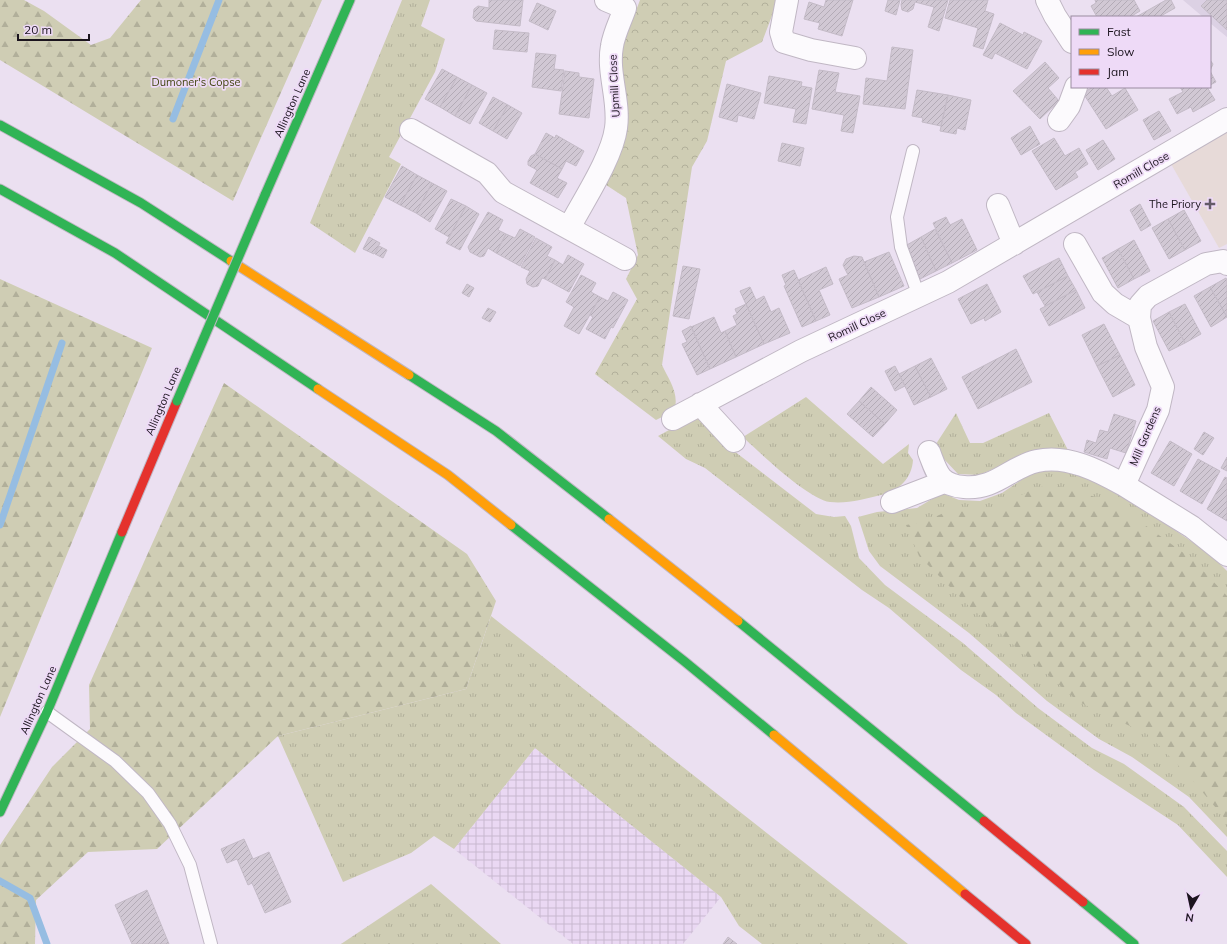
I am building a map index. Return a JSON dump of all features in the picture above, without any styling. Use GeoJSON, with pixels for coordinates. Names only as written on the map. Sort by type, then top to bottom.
{"type":"FeatureCollection","features":[{"type":"Feature","properties":{"kind":"main road","name":"Allington Lane"},"geometry":{"type":"LineString","coordinates":[[0,812],[47,712],[176,401],[350,0]]}},
{"type":"Feature","properties":{"kind":"main road"},"geometry":{"type":"LineString","coordinates":[[0,125],[141,203],[496,431],[725,610],[1134,944]]}},
{"type":"Feature","properties":{"kind":"main road"},"geometry":{"type":"LineString","coordinates":[[0,189],[115,253],[448,475],[684,661],[1026,944]]}},
{"type":"Feature","properties":{"kind":"street"},"geometry":{"type":"LineString","coordinates":[[787,0],[781,32],[784,42],[811,50],[855,58]]}},
{"type":"Feature","properties":{"kind":"street"},"geometry":{"type":"LineString","coordinates":[[1047,0],[1055,16],[1071,40]]}},
{"type":"Feature","properties":{"kind":"street","name":"Upmill Close"},"geometry":{"type":"LineString","coordinates":[[568,228],[608,154],[616,129],[616,103],[611,71],[612,46],[620,3]]}},
{"type":"Feature","properties":{"kind":"street"},"geometry":{"type":"LineString","coordinates":[[1059,120],[1070,106],[1076,88]]}},
{"type":"Feature","properties":{"kind":"street","name":"Romill Close"},"geometry":{"type":"LineString","coordinates":[[673,419],[801,351],[919,296],[1014,244],[1227,119]]}},
{"type":"Feature","properties":{"kind":"street"},"geometry":{"type":"LineString","coordinates":[[411,130],[487,173],[503,192],[625,259]]}},
{"type":"Feature","properties":{"kind":"street"},"geometry":{"type":"LineString","coordinates":[[998,205],[1014,244]]}},
{"type":"Feature","properties":{"kind":"street"},"geometry":{"type":"LineString","coordinates":[[1075,244],[1103,293],[1115,304],[1139,318],[1140,305],[1148,296],[1206,264],[1223,262],[1227,264]]}},
{"type":"Feature","properties":{"kind":"street","name":"Mill Gardens"},"geometry":{"type":"LineString","coordinates":[[1124,485],[1158,410],[1163,387],[1146,347],[1139,318]]}},
{"type":"Feature","properties":{"kind":"street"},"geometry":{"type":"LineString","coordinates":[[700,404],[734,441]]}},
{"type":"Feature","properties":{"kind":"street"},"geometry":{"type":"LineString","coordinates":[[929,452],[938,474],[944,482],[955,486],[973,488],[992,484],[1019,468],[1038,461],[1061,460],[1100,472],[1192,527],[1227,554]]}},
{"type":"Feature","properties":{"kind":"street"},"geometry":{"type":"LineString","coordinates":[[892,502],[944,482]]}},
{"type":"Feature","properties":{"kind":"lane"},"geometry":{"type":"LineString","coordinates":[[914,152],[898,218],[901,247],[919,296]]}},
{"type":"Feature","properties":{"kind":"lane"},"geometry":{"type":"LineString","coordinates":[[47,712],[115,761],[148,793],[170,824],[190,865],[211,944]]}},
{"type":"Feature","properties":{"kind":"shaded area"},"geometry":{"type":"Polygon","coordinates":[[[1183,0],[1227,0],[1227,37],[1211,24],[1211,16],[1202,16],[1183,0]]]}},
{"type":"Feature","properties":{"kind":"shaded area","name":"The Priory"},"geometry":{"type":"Polygon","coordinates":[[[1227,130],[1227,244],[1219,248],[1171,164],[1227,130]]]}},
{"type":"Feature","properties":{"kind":"shaded area"},"geometry":{"type":"Polygon","coordinates":[[[535,748],[721,897],[683,944],[573,944],[454,849],[535,748]]]}},
{"type":"Feature","properties":{"kind":"green space","name":"Dumoner's Copse"},"geometry":{"type":"Polygon","coordinates":[[[0,0],[24,0],[44,11],[91,45],[110,38],[141,0],[322,0],[233,201],[0,60],[0,0]]]}},
{"type":"Feature","properties":{"kind":"green space"},"geometry":{"type":"Polygon","coordinates":[[[402,0],[430,0],[421,26],[445,39],[435,72],[389,157],[401,164],[355,253],[310,223],[402,0]]]}},
{"type":"Feature","properties":{"kind":"green space"},"geometry":{"type":"Polygon","coordinates":[[[640,0],[778,0],[762,42],[726,61],[707,141],[692,167],[662,365],[673,387],[676,399],[674,411],[656,420],[595,374],[637,299],[626,279],[638,255],[626,198],[603,183],[623,86],[621,50],[640,0]]]}},
{"type":"Feature","properties":{"kind":"green space"},"geometry":{"type":"Polygon","coordinates":[[[0,279],[152,348],[0,717],[0,279]]]}},
{"type":"Feature","properties":{"kind":"green space"},"geometry":{"type":"Polygon","coordinates":[[[224,383],[467,554],[496,601],[466,689],[278,736],[157,849],[88,852],[36,900],[35,944],[0,944],[0,845],[52,767],[90,729],[89,685],[224,383]]]}},
{"type":"Feature","properties":{"kind":"green space"},"geometry":{"type":"Polygon","coordinates":[[[806,397],[883,464],[909,444],[908,453],[913,460],[912,467],[903,483],[888,493],[862,500],[830,502],[810,493],[797,484],[772,464],[743,437],[806,397]]]}},
{"type":"Feature","properties":{"kind":"green space"},"geometry":{"type":"Polygon","coordinates":[[[956,413],[970,443],[983,443],[1049,413],[1071,456],[1061,451],[1047,448],[1031,453],[979,475],[958,474],[942,457],[936,444],[956,413]]]}},
{"type":"Feature","properties":{"kind":"green space"},"geometry":{"type":"Polygon","coordinates":[[[693,417],[701,418],[734,451],[816,514],[834,517],[845,516],[851,526],[859,558],[885,585],[963,643],[1038,708],[1092,748],[1124,764],[1184,807],[1227,851],[1227,877],[1178,825],[1094,770],[1016,713],[996,695],[961,670],[889,608],[862,590],[705,468],[686,459],[658,436],[693,417]]]}},
{"type":"Feature","properties":{"kind":"green space"},"geometry":{"type":"Polygon","coordinates":[[[1046,469],[1069,471],[1117,491],[1210,554],[1227,571],[1227,837],[1189,797],[1132,757],[1099,739],[1047,701],[969,633],[880,566],[869,551],[858,517],[877,512],[917,508],[942,493],[959,500],[980,501],[1002,493],[1027,476],[1046,469]]]}},
{"type":"Feature","properties":{"kind":"green space"},"geometry":{"type":"Polygon","coordinates":[[[1050,484],[1113,502],[1192,559],[1227,596],[1227,821],[1194,782],[1149,735],[1079,702],[968,605],[919,556],[906,525],[923,522],[946,512],[993,510],[1029,491],[1050,484]]]}},
{"type":"Feature","properties":{"kind":"green space"},"geometry":{"type":"Polygon","coordinates":[[[491,616],[908,944],[762,944],[739,926],[721,897],[535,748],[454,849],[434,836],[411,853],[343,882],[278,736],[466,689],[491,616]]]}},
{"type":"Feature","properties":{"kind":"green space"},"geometry":{"type":"Polygon","coordinates":[[[431,884],[501,944],[341,944],[431,884]]]}},
{"type":"Feature","properties":{"kind":"building"},"geometry":{"type":"Polygon","coordinates":[[[489,0],[523,0],[520,26],[476,21],[473,18],[474,9],[478,6],[489,8],[489,0]]]}},
{"type":"Feature","properties":{"kind":"building"},"geometry":{"type":"Polygon","coordinates":[[[826,0],[853,0],[842,36],[818,29],[820,23],[804,19],[809,2],[824,7],[826,0]]]}},
{"type":"Feature","properties":{"kind":"building"},"geometry":{"type":"Polygon","coordinates":[[[888,0],[900,0],[896,15],[885,11],[888,0]]]}},
{"type":"Feature","properties":{"kind":"building"},"geometry":{"type":"Polygon","coordinates":[[[902,0],[948,0],[939,31],[928,27],[934,7],[915,2],[913,9],[908,12],[902,10],[902,0]]]}},
{"type":"Feature","properties":{"kind":"building"},"geometry":{"type":"Polygon","coordinates":[[[950,0],[988,0],[985,11],[994,14],[983,49],[973,46],[978,28],[945,18],[950,0]]]}},
{"type":"Feature","properties":{"kind":"building"},"geometry":{"type":"Polygon","coordinates":[[[1095,0],[1134,0],[1140,11],[1132,16],[1096,16],[1091,6],[1096,3],[1095,0]]]}},
{"type":"Feature","properties":{"kind":"building"},"geometry":{"type":"Polygon","coordinates":[[[1166,0],[1171,0],[1175,8],[1161,16],[1138,16],[1166,0]]]}},
{"type":"Feature","properties":{"kind":"building"},"geometry":{"type":"Polygon","coordinates":[[[1207,0],[1227,0],[1227,30],[1201,6],[1207,0]]]}},
{"type":"Feature","properties":{"kind":"building"},"geometry":{"type":"Polygon","coordinates":[[[537,3],[556,11],[548,30],[529,21],[537,3]]]}},
{"type":"Feature","properties":{"kind":"building"},"geometry":{"type":"Polygon","coordinates":[[[1000,23],[1023,35],[1024,32],[1042,41],[1027,69],[995,53],[992,59],[983,55],[1000,23]]]}},
{"type":"Feature","properties":{"kind":"building"},"geometry":{"type":"Polygon","coordinates":[[[495,30],[529,33],[527,52],[493,49],[495,30]]]}},
{"type":"Feature","properties":{"kind":"building"},"geometry":{"type":"Polygon","coordinates":[[[892,47],[913,50],[905,109],[863,104],[866,78],[887,81],[892,47]]]}},
{"type":"Feature","properties":{"kind":"building"},"geometry":{"type":"Polygon","coordinates":[[[536,53],[556,55],[554,69],[564,70],[561,91],[532,87],[536,53]]]}},
{"type":"Feature","properties":{"kind":"building"},"geometry":{"type":"Polygon","coordinates":[[[1045,62],[1059,78],[1048,88],[1059,101],[1040,119],[1013,91],[1045,62]]]}},
{"type":"Feature","properties":{"kind":"building"},"geometry":{"type":"Polygon","coordinates":[[[442,69],[457,77],[440,107],[425,99],[442,69]]]}},
{"type":"Feature","properties":{"kind":"building"},"geometry":{"type":"Polygon","coordinates":[[[819,70],[839,73],[835,92],[860,96],[853,133],[841,131],[844,115],[812,109],[819,70]]]}},
{"type":"Feature","properties":{"kind":"building"},"geometry":{"type":"Polygon","coordinates":[[[565,71],[579,73],[579,77],[594,79],[589,118],[559,114],[565,71]]]}},
{"type":"Feature","properties":{"kind":"building"},"geometry":{"type":"Polygon","coordinates":[[[1211,73],[1216,82],[1211,84],[1211,73]]]}},
{"type":"Feature","properties":{"kind":"building"},"geometry":{"type":"Polygon","coordinates":[[[769,76],[802,82],[801,86],[812,88],[806,124],[793,122],[796,109],[764,103],[769,76]]]}},
{"type":"Feature","properties":{"kind":"building"},"geometry":{"type":"Polygon","coordinates":[[[457,77],[472,85],[455,116],[440,107],[457,77]]]}},
{"type":"Feature","properties":{"kind":"building"},"geometry":{"type":"Polygon","coordinates":[[[727,84],[761,93],[754,119],[738,115],[737,122],[719,117],[727,84]]]}},
{"type":"Feature","properties":{"kind":"building"},"geometry":{"type":"Polygon","coordinates":[[[472,85],[487,93],[470,124],[455,116],[472,85]]]}},
{"type":"Feature","properties":{"kind":"building"},"geometry":{"type":"Polygon","coordinates":[[[1091,88],[1107,88],[1112,96],[1125,88],[1138,110],[1106,129],[1083,93],[1091,88]]]}},
{"type":"Feature","properties":{"kind":"building"},"geometry":{"type":"Polygon","coordinates":[[[1181,88],[1208,88],[1215,100],[1193,112],[1191,107],[1177,114],[1169,99],[1183,92],[1181,88]]]}},
{"type":"Feature","properties":{"kind":"building"},"geometry":{"type":"Polygon","coordinates":[[[917,90],[948,95],[941,126],[922,122],[923,118],[912,116],[917,90]]]}},
{"type":"Feature","properties":{"kind":"building"},"geometry":{"type":"Polygon","coordinates":[[[948,95],[971,100],[965,130],[957,128],[956,134],[940,131],[948,95]]]}},
{"type":"Feature","properties":{"kind":"building"},"geometry":{"type":"Polygon","coordinates":[[[493,97],[508,105],[493,131],[479,123],[493,97]]]}},
{"type":"Feature","properties":{"kind":"building"},"geometry":{"type":"Polygon","coordinates":[[[508,105],[522,113],[507,139],[493,131],[508,105]]]}},
{"type":"Feature","properties":{"kind":"building"},"geometry":{"type":"Polygon","coordinates":[[[1159,111],[1171,131],[1154,140],[1143,120],[1159,111]]]}},
{"type":"Feature","properties":{"kind":"building"},"geometry":{"type":"Polygon","coordinates":[[[1030,126],[1040,144],[1021,155],[1011,138],[1030,126]]]}},
{"type":"Feature","properties":{"kind":"building"},"geometry":{"type":"Polygon","coordinates":[[[546,133],[555,138],[556,135],[584,151],[576,166],[566,161],[562,169],[535,154],[546,133]]]}},
{"type":"Feature","properties":{"kind":"building"},"geometry":{"type":"Polygon","coordinates":[[[1054,138],[1065,156],[1079,148],[1088,164],[1075,172],[1078,177],[1056,190],[1032,151],[1054,138]]]}},
{"type":"Feature","properties":{"kind":"building"},"geometry":{"type":"Polygon","coordinates":[[[1103,140],[1115,159],[1098,170],[1086,150],[1103,140]]]}},
{"type":"Feature","properties":{"kind":"building"},"geometry":{"type":"Polygon","coordinates":[[[782,143],[804,148],[800,166],[778,161],[782,143]]]}},
{"type":"Feature","properties":{"kind":"building"},"geometry":{"type":"Polygon","coordinates":[[[535,154],[562,169],[557,178],[567,183],[558,198],[530,183],[537,170],[528,165],[528,161],[531,156],[535,154]]]}},
{"type":"Feature","properties":{"kind":"building"},"geometry":{"type":"Polygon","coordinates":[[[402,166],[417,175],[400,205],[385,197],[402,166]]]}},
{"type":"Feature","properties":{"kind":"building"},"geometry":{"type":"Polygon","coordinates":[[[417,175],[432,183],[416,213],[400,205],[417,175]]]}},
{"type":"Feature","properties":{"kind":"building"},"geometry":{"type":"Polygon","coordinates":[[[432,183],[447,191],[430,222],[416,213],[432,183]]]}},
{"type":"Feature","properties":{"kind":"building"},"geometry":{"type":"Polygon","coordinates":[[[451,199],[466,206],[449,237],[435,229],[451,199]]]}},
{"type":"Feature","properties":{"kind":"building"},"geometry":{"type":"Polygon","coordinates":[[[1140,204],[1151,225],[1141,231],[1130,210],[1140,204]]]}},
{"type":"Feature","properties":{"kind":"building"},"geometry":{"type":"Polygon","coordinates":[[[466,206],[479,214],[460,250],[446,243],[466,206]]]}},
{"type":"Feature","properties":{"kind":"building"},"geometry":{"type":"Polygon","coordinates":[[[1184,210],[1201,241],[1185,250],[1168,219],[1184,210]]]}},
{"type":"Feature","properties":{"kind":"building"},"geometry":{"type":"Polygon","coordinates":[[[488,212],[503,220],[498,230],[506,234],[496,253],[488,248],[484,256],[480,257],[470,252],[468,247],[488,212]]]}},
{"type":"Feature","properties":{"kind":"building"},"geometry":{"type":"Polygon","coordinates":[[[946,217],[950,225],[962,219],[977,250],[952,263],[933,223],[946,217]]]}},
{"type":"Feature","properties":{"kind":"building"},"geometry":{"type":"Polygon","coordinates":[[[1168,219],[1185,250],[1169,259],[1152,228],[1168,219]]]}},
{"type":"Feature","properties":{"kind":"building"},"geometry":{"type":"Polygon","coordinates":[[[520,229],[535,237],[520,266],[496,253],[506,234],[515,238],[520,229]]]}},
{"type":"Feature","properties":{"kind":"building"},"geometry":{"type":"Polygon","coordinates":[[[935,229],[952,263],[936,271],[921,237],[935,229]]]}},
{"type":"Feature","properties":{"kind":"building"},"geometry":{"type":"Polygon","coordinates":[[[369,237],[380,243],[374,254],[363,249],[369,237]]]}},
{"type":"Feature","properties":{"kind":"building"},"geometry":{"type":"Polygon","coordinates":[[[921,237],[936,271],[920,279],[905,246],[921,237]]]}},
{"type":"Feature","properties":{"kind":"building"},"geometry":{"type":"Polygon","coordinates":[[[536,238],[552,247],[547,256],[555,260],[545,279],[542,278],[538,286],[533,287],[527,284],[526,279],[530,271],[521,267],[536,238]]]}},
{"type":"Feature","properties":{"kind":"building"},"geometry":{"type":"Polygon","coordinates":[[[1134,240],[1150,271],[1134,279],[1118,249],[1134,240]]]}},
{"type":"Feature","properties":{"kind":"building"},"geometry":{"type":"Polygon","coordinates":[[[379,246],[387,250],[383,258],[375,254],[379,246]]]}},
{"type":"Feature","properties":{"kind":"building"},"geometry":{"type":"Polygon","coordinates":[[[1118,249],[1134,279],[1118,288],[1102,258],[1118,249]]]}},
{"type":"Feature","properties":{"kind":"building"},"geometry":{"type":"Polygon","coordinates":[[[889,252],[904,286],[879,297],[864,262],[889,252]]]}},
{"type":"Feature","properties":{"kind":"building"},"geometry":{"type":"Polygon","coordinates":[[[568,255],[584,264],[569,292],[545,279],[555,260],[563,265],[568,255]]]}},
{"type":"Feature","properties":{"kind":"building"},"geometry":{"type":"Polygon","coordinates":[[[854,256],[862,257],[879,297],[852,308],[839,279],[848,275],[843,265],[846,259],[854,256]]]}},
{"type":"Feature","properties":{"kind":"building"},"geometry":{"type":"Polygon","coordinates":[[[1059,258],[1068,276],[1033,294],[1023,276],[1059,258]]]}},
{"type":"Feature","properties":{"kind":"building"},"geometry":{"type":"Polygon","coordinates":[[[683,266],[700,269],[689,319],[673,316],[683,266]]]}},
{"type":"Feature","properties":{"kind":"building"},"geometry":{"type":"Polygon","coordinates":[[[826,267],[833,284],[819,290],[830,315],[816,321],[798,280],[826,267]]]}},
{"type":"Feature","properties":{"kind":"building"},"geometry":{"type":"Polygon","coordinates":[[[794,270],[816,321],[802,327],[784,286],[786,285],[782,275],[794,270]]]}},
{"type":"Feature","properties":{"kind":"building"},"geometry":{"type":"Polygon","coordinates":[[[581,275],[596,283],[591,292],[600,297],[579,334],[564,326],[574,307],[566,302],[581,275]]]}},
{"type":"Feature","properties":{"kind":"building"},"geometry":{"type":"Polygon","coordinates":[[[1068,276],[1076,290],[1045,306],[1037,292],[1068,276]]]}},
{"type":"Feature","properties":{"kind":"building"},"geometry":{"type":"Polygon","coordinates":[[[1226,278],[1227,280],[1227,317],[1210,287],[1226,278]]]}},
{"type":"Feature","properties":{"kind":"building"},"geometry":{"type":"Polygon","coordinates":[[[467,284],[474,288],[469,297],[462,293],[467,284]]]}},
{"type":"Feature","properties":{"kind":"building"},"geometry":{"type":"Polygon","coordinates":[[[987,284],[1001,312],[985,321],[984,318],[971,324],[958,299],[987,284]]]}},
{"type":"Feature","properties":{"kind":"building"},"geometry":{"type":"Polygon","coordinates":[[[750,287],[756,300],[764,296],[771,312],[779,308],[790,333],[764,344],[740,291],[750,287]]]}},
{"type":"Feature","properties":{"kind":"building"},"geometry":{"type":"Polygon","coordinates":[[[1210,287],[1227,317],[1211,327],[1194,296],[1210,287]]]}},
{"type":"Feature","properties":{"kind":"building"},"geometry":{"type":"Polygon","coordinates":[[[1076,290],[1085,308],[1049,326],[1040,309],[1076,290]]]}},
{"type":"Feature","properties":{"kind":"building"},"geometry":{"type":"Polygon","coordinates":[[[613,292],[628,300],[613,328],[611,327],[605,339],[586,329],[593,317],[590,315],[600,297],[608,301],[613,292]]]}},
{"type":"Feature","properties":{"kind":"building"},"geometry":{"type":"Polygon","coordinates":[[[746,304],[764,344],[736,357],[725,331],[737,325],[733,316],[737,314],[735,309],[746,304]]]}},
{"type":"Feature","properties":{"kind":"building"},"geometry":{"type":"Polygon","coordinates":[[[1185,304],[1201,334],[1185,343],[1169,312],[1185,304]]]}},
{"type":"Feature","properties":{"kind":"building"},"geometry":{"type":"Polygon","coordinates":[[[488,308],[496,312],[490,322],[482,318],[488,308]]]}},
{"type":"Feature","properties":{"kind":"building"},"geometry":{"type":"Polygon","coordinates":[[[1169,312],[1185,343],[1169,351],[1153,321],[1169,312]]]}},
{"type":"Feature","properties":{"kind":"building"},"geometry":{"type":"Polygon","coordinates":[[[714,317],[721,333],[725,331],[736,357],[710,369],[691,327],[714,317]]]}},
{"type":"Feature","properties":{"kind":"building"},"geometry":{"type":"Polygon","coordinates":[[[1104,324],[1120,355],[1097,366],[1082,335],[1104,324]]]}},
{"type":"Feature","properties":{"kind":"building"},"geometry":{"type":"Polygon","coordinates":[[[691,326],[710,369],[697,375],[682,344],[687,342],[682,331],[691,326]]]}},
{"type":"Feature","properties":{"kind":"building"},"geometry":{"type":"Polygon","coordinates":[[[1016,349],[1032,382],[978,409],[962,377],[1016,349]]]}},
{"type":"Feature","properties":{"kind":"building"},"geometry":{"type":"Polygon","coordinates":[[[1120,355],[1135,385],[1113,397],[1097,366],[1120,355]]]}},
{"type":"Feature","properties":{"kind":"building"},"geometry":{"type":"Polygon","coordinates":[[[931,358],[947,389],[931,397],[915,366],[931,358]]]}},
{"type":"Feature","properties":{"kind":"building"},"geometry":{"type":"Polygon","coordinates":[[[895,366],[905,386],[895,391],[885,371],[895,366]]]}},
{"type":"Feature","properties":{"kind":"building"},"geometry":{"type":"Polygon","coordinates":[[[915,366],[931,397],[914,405],[899,374],[915,366]]]}},
{"type":"Feature","properties":{"kind":"building"},"geometry":{"type":"Polygon","coordinates":[[[871,387],[897,410],[885,424],[859,401],[871,387]]]}},
{"type":"Feature","properties":{"kind":"building"},"geometry":{"type":"Polygon","coordinates":[[[859,401],[885,424],[873,437],[847,414],[859,401]]]}},
{"type":"Feature","properties":{"kind":"building"},"geometry":{"type":"Polygon","coordinates":[[[1114,414],[1136,421],[1126,453],[1110,448],[1107,459],[1084,452],[1087,440],[1096,443],[1100,430],[1108,432],[1114,414]]]}},
{"type":"Feature","properties":{"kind":"building"},"geometry":{"type":"Polygon","coordinates":[[[1204,432],[1214,438],[1203,455],[1194,449],[1204,432]]]}},
{"type":"Feature","properties":{"kind":"building"},"geometry":{"type":"Polygon","coordinates":[[[1170,441],[1192,454],[1174,486],[1151,473],[1170,441]]]}},
{"type":"Feature","properties":{"kind":"building"},"geometry":{"type":"Polygon","coordinates":[[[1227,457],[1227,471],[1221,468],[1227,457]]]}},
{"type":"Feature","properties":{"kind":"building"},"geometry":{"type":"Polygon","coordinates":[[[1198,459],[1220,471],[1202,504],[1180,491],[1198,459]]]}},
{"type":"Feature","properties":{"kind":"building"},"geometry":{"type":"Polygon","coordinates":[[[1225,477],[1227,478],[1227,521],[1207,509],[1225,477]]]}},
{"type":"Feature","properties":{"kind":"building"},"geometry":{"type":"Polygon","coordinates":[[[244,839],[253,859],[269,852],[291,902],[265,913],[252,883],[248,885],[237,859],[227,863],[221,849],[244,839]]]}},
{"type":"Feature","properties":{"kind":"building"},"geometry":{"type":"Polygon","coordinates":[[[147,890],[169,944],[132,944],[115,905],[147,890]]]}},
{"type":"Feature","properties":{"kind":"building"},"geometry":{"type":"Polygon","coordinates":[[[728,937],[737,944],[723,944],[728,937]]]}},
{"type":"Feature","properties":{"kind":"waterway"},"geometry":{"type":"LineString","coordinates":[[173,119],[219,0]]}},
{"type":"Feature","properties":{"kind":"waterway"},"geometry":{"type":"LineString","coordinates":[[0,525],[62,343]]}},
{"type":"Feature","properties":{"kind":"waterway"},"geometry":{"type":"LineString","coordinates":[[0,881],[30,898],[47,944]]}},
{"type":"Feature","properties":{"kind":"traffic: fast"},"geometry":{"type":"LineString","coordinates":[[265,195],[350,0]]}},
{"type":"Feature","properties":{"kind":"traffic: fast"},"geometry":{"type":"LineString","coordinates":[[0,125],[141,203],[231,261]]}},
{"type":"Feature","properties":{"kind":"traffic: fast"},"geometry":{"type":"LineString","coordinates":[[0,189],[115,253],[318,389]]}},
{"type":"Feature","properties":{"kind":"traffic: fast"},"geometry":{"type":"LineString","coordinates":[[177,401],[265,195]]}},
{"type":"Feature","properties":{"kind":"traffic: fast"},"geometry":{"type":"LineString","coordinates":[[409,375],[496,431],[609,519]]}},
{"type":"Feature","properties":{"kind":"traffic: fast"},"geometry":{"type":"LineString","coordinates":[[511,525],[684,661],[774,735]]}},
{"type":"Feature","properties":{"kind":"traffic: fast"},"geometry":{"type":"LineString","coordinates":[[0,812],[47,712],[122,532]]}},
{"type":"Feature","properties":{"kind":"traffic: fast"},"geometry":{"type":"LineString","coordinates":[[738,621],[984,821]]}},
{"type":"Feature","properties":{"kind":"traffic: fast"},"geometry":{"type":"LineString","coordinates":[[1083,902],[1134,944]]}},
{"type":"Feature","properties":{"kind":"traffic: slow"},"geometry":{"type":"LineString","coordinates":[[231,261],[409,375]]}},
{"type":"Feature","properties":{"kind":"traffic: slow"},"geometry":{"type":"LineString","coordinates":[[318,389],[448,475],[511,525]]}},
{"type":"Feature","properties":{"kind":"traffic: slow"},"geometry":{"type":"LineString","coordinates":[[609,519],[738,621]]}},
{"type":"Feature","properties":{"kind":"traffic: slow"},"geometry":{"type":"LineString","coordinates":[[774,735],[965,894]]}},
{"type":"Feature","properties":{"kind":"traffic: jam"},"geometry":{"type":"LineString","coordinates":[[122,532],[177,401]]}},
{"type":"Feature","properties":{"kind":"traffic: jam"},"geometry":{"type":"LineString","coordinates":[[984,821],[1083,902]]}},
{"type":"Feature","properties":{"kind":"traffic: jam"},"geometry":{"type":"LineString","coordinates":[[965,894],[1026,944]]}},
{"type":"Feature","properties":{"kind":"place","name":"The Priory"},"geometry":{"type":"Point","coordinates":[1210,204]}}]}
